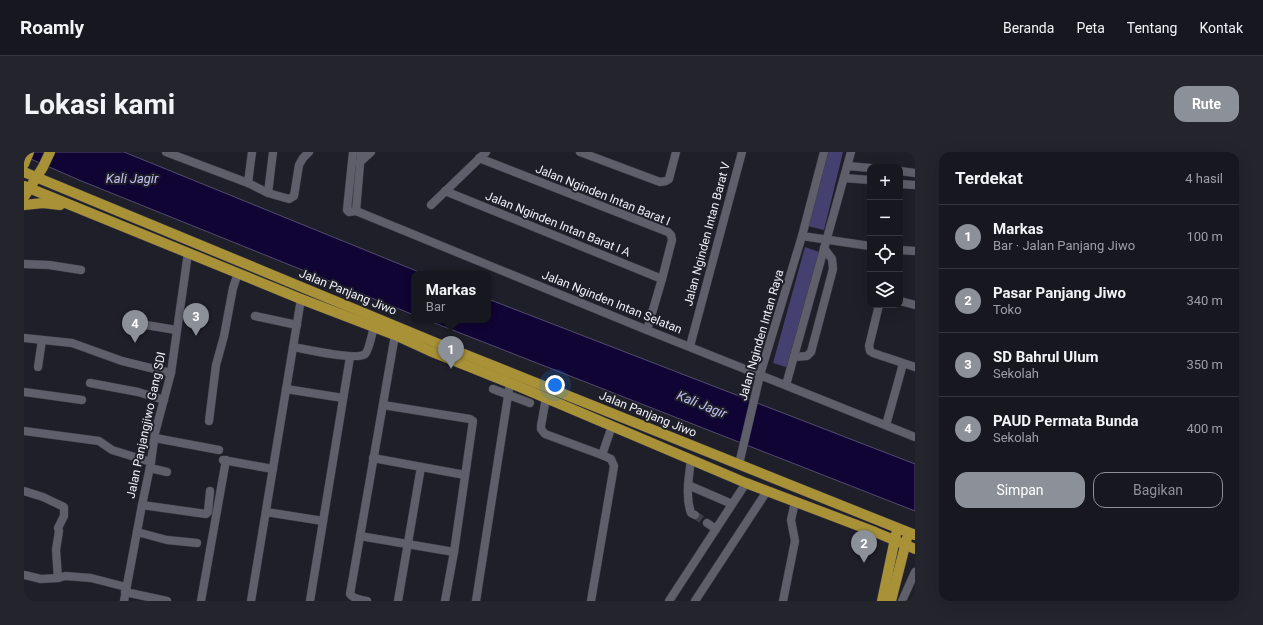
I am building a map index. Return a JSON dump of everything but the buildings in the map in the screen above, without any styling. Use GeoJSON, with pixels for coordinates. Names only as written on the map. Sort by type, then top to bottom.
{"type":"FeatureCollection","features":[{"type":"Feature","properties":{"kind":"main road"},"geometry":{"type":"LineString","coordinates":[[24,197],[27,187],[36,178],[50,152]]}},
{"type":"Feature","properties":{"kind":"main road","name":"Jalan Panjang Jiwo"},"geometry":{"type":"LineString","coordinates":[[24,172],[417,340],[510,383],[746,483],[915,549]]}},
{"type":"Feature","properties":{"kind":"main road","name":"Jalan Panjang Jiwo"},"geometry":{"type":"LineString","coordinates":[[27,187],[301,299],[395,335],[417,340]]}},
{"type":"Feature","properties":{"kind":"main road"},"geometry":{"type":"LineString","coordinates":[[24,205],[43,203],[78,208]]}},
{"type":"Feature","properties":{"kind":"main road","name":"Jalan Panjang Jiwo"},"geometry":{"type":"LineString","coordinates":[[432,347],[739,464],[912,534]]}},
{"type":"Feature","properties":{"kind":"main road"},"geometry":{"type":"LineString","coordinates":[[882,601],[898,528]]}},
{"type":"Feature","properties":{"kind":"main road"},"geometry":{"type":"LineString","coordinates":[[891,601],[905,544],[912,534]]}},
{"type":"Feature","properties":{"kind":"street"},"geometry":{"type":"LineString","coordinates":[[166,152],[248,183],[268,193],[289,199],[292,199],[294,196],[300,165],[303,158],[309,152]]}},
{"type":"Feature","properties":{"kind":"street"},"geometry":{"type":"LineString","coordinates":[[248,183],[252,152]]}},
{"type":"Feature","properties":{"kind":"street"},"geometry":{"type":"LineString","coordinates":[[268,193],[273,152]]}},
{"type":"Feature","properties":{"kind":"street"},"geometry":{"type":"LineString","coordinates":[[353,152],[347,210],[349,212],[356,211],[360,152]]}},
{"type":"Feature","properties":{"kind":"street"},"geometry":{"type":"LineString","coordinates":[[359,163],[372,152]]}},
{"type":"Feature","properties":{"kind":"street"},"geometry":{"type":"LineString","coordinates":[[431,205],[486,152]]}},
{"type":"Feature","properties":{"kind":"street"},"geometry":{"type":"LineString","coordinates":[[580,152],[660,182],[669,179],[676,152]]}},
{"type":"Feature","properties":{"kind":"street","name":"Jalan Nginden Intan Barat V"},"geometry":{"type":"LineString","coordinates":[[690,346],[742,152]]}},
{"type":"Feature","properties":{"kind":"street","name":"Jalan Nginden Intan Raya"},"geometry":{"type":"LineString","coordinates":[[739,464],[757,387],[802,236],[824,152]]}},
{"type":"Feature","properties":{"kind":"street"},"geometry":{"type":"LineString","coordinates":[[786,385],[851,152]]}},
{"type":"Feature","properties":{"kind":"street","name":"Jalan Nginden Intan Barat I"},"geometry":{"type":"LineString","coordinates":[[479,158],[668,232],[671,235],[672,240],[648,330]]}},
{"type":"Feature","properties":{"kind":"street"},"geometry":{"type":"LineString","coordinates":[[848,166],[867,168]]}},
{"type":"Feature","properties":{"kind":"street"},"geometry":{"type":"LineString","coordinates":[[903,171],[915,173]]}},
{"type":"Feature","properties":{"kind":"street"},"geometry":{"type":"LineString","coordinates":[[844,178],[867,180]]}},
{"type":"Feature","properties":{"kind":"street"},"geometry":{"type":"LineString","coordinates":[[903,184],[915,185]]}},
{"type":"Feature","properties":{"kind":"street","name":"Jalan Nginden Intan Barat I A"},"geometry":{"type":"LineString","coordinates":[[445,191],[662,278]]}},
{"type":"Feature","properties":{"kind":"street","name":"Jalan Nginden Intan Selatan"},"geometry":{"type":"LineString","coordinates":[[356,211],[690,346],[760,376],[915,437]]}},
{"type":"Feature","properties":{"kind":"street"},"geometry":{"type":"LineString","coordinates":[[802,236],[825,244],[867,246]]}},
{"type":"Feature","properties":{"kind":"street"},"geometry":{"type":"LineString","coordinates":[[794,357],[807,356],[811,352],[818,327],[833,268],[832,259],[825,244]]}},
{"type":"Feature","properties":{"kind":"street"},"geometry":{"type":"LineString","coordinates":[[903,250],[915,251]]}},
{"type":"Feature","properties":{"kind":"street","name":"Jalan Panjangjiwo Gang SDI"},"geometry":{"type":"LineString","coordinates":[[124,601],[155,438],[171,373],[188,253]]}},
{"type":"Feature","properties":{"kind":"street"},"geometry":{"type":"LineString","coordinates":[[24,264],[49,265],[81,270]]}},
{"type":"Feature","properties":{"kind":"street"},"geometry":{"type":"LineString","coordinates":[[209,421],[216,365],[224,336],[233,288],[238,273]]}},
{"type":"Feature","properties":{"kind":"street"},"geometry":{"type":"LineString","coordinates":[[253,601],[301,299]]}},
{"type":"Feature","properties":{"kind":"street"},"geometry":{"type":"LineString","coordinates":[[903,302],[915,305]]}},
{"type":"Feature","properties":{"kind":"street"},"geometry":{"type":"LineString","coordinates":[[878,308],[869,346],[870,351],[872,353],[915,367]]}},
{"type":"Feature","properties":{"kind":"street"},"geometry":{"type":"LineString","coordinates":[[255,316],[297,325]]}},
{"type":"Feature","properties":{"kind":"street"},"geometry":{"type":"LineString","coordinates":[[128,322],[176,330]]}},
{"type":"Feature","properties":{"kind":"street"},"geometry":{"type":"LineString","coordinates":[[293,347],[350,357],[365,354],[374,327]]}},
{"type":"Feature","properties":{"kind":"street"},"geometry":{"type":"LineString","coordinates":[[367,601],[354,598],[350,594],[395,335]]}},
{"type":"Feature","properties":{"kind":"street"},"geometry":{"type":"LineString","coordinates":[[24,338],[72,343],[122,361],[171,373]]}},
{"type":"Feature","properties":{"kind":"street"},"geometry":{"type":"LineString","coordinates":[[38,366],[42,340]]}},
{"type":"Feature","properties":{"kind":"street"},"geometry":{"type":"LineString","coordinates":[[310,601],[350,357]]}},
{"type":"Feature","properties":{"kind":"street"},"geometry":{"type":"LineString","coordinates":[[886,425],[903,364]]}},
{"type":"Feature","properties":{"kind":"street"},"geometry":{"type":"LineString","coordinates":[[476,601],[510,383]]}},
{"type":"Feature","properties":{"kind":"street"},"geometry":{"type":"LineString","coordinates":[[90,384],[138,392],[164,400]]}},
{"type":"Feature","properties":{"kind":"street"},"geometry":{"type":"LineString","coordinates":[[286,389],[343,398]]}},
{"type":"Feature","properties":{"kind":"street"},"geometry":{"type":"LineString","coordinates":[[493,389],[530,403]]}},
{"type":"Feature","properties":{"kind":"street"},"geometry":{"type":"LineString","coordinates":[[24,392],[82,400]]}},
{"type":"Feature","properties":{"kind":"street"},"geometry":{"type":"LineString","coordinates":[[546,398],[541,426],[542,432],[602,454],[611,459],[614,466],[591,601]]}},
{"type":"Feature","properties":{"kind":"street"},"geometry":{"type":"LineString","coordinates":[[383,405],[472,419],[474,422],[445,601]]}},
{"type":"Feature","properties":{"kind":"street"},"geometry":{"type":"LineString","coordinates":[[602,454],[612,426]]}},
{"type":"Feature","properties":{"kind":"street"},"geometry":{"type":"LineString","coordinates":[[24,430],[97,441],[112,450],[167,472]]}},
{"type":"Feature","properties":{"kind":"street"},"geometry":{"type":"LineString","coordinates":[[155,438],[219,450]]}},
{"type":"Feature","properties":{"kind":"street"},"geometry":{"type":"LineString","coordinates":[[374,458],[465,475]]}},
{"type":"Feature","properties":{"kind":"street"},"geometry":{"type":"LineString","coordinates":[[691,459],[688,485],[688,505],[691,513],[694,515]]}},
{"type":"Feature","properties":{"kind":"street"},"geometry":{"type":"LineString","coordinates":[[201,601],[225,460],[273,469]]}},
{"type":"Feature","properties":{"kind":"street"},"geometry":{"type":"LineString","coordinates":[[398,601],[421,467]]}},
{"type":"Feature","properties":{"kind":"street"},"geometry":{"type":"LineString","coordinates":[[669,601],[746,483]]}},
{"type":"Feature","properties":{"kind":"street"},"geometry":{"type":"LineString","coordinates":[[688,485],[732,504]]}},
{"type":"Feature","properties":{"kind":"street"},"geometry":{"type":"LineString","coordinates":[[24,491],[64,507],[64,516],[58,528],[60,531],[56,550],[58,578]]}},
{"type":"Feature","properties":{"kind":"street"},"geometry":{"type":"LineString","coordinates":[[142,505],[206,514],[208,512],[210,491]]}},
{"type":"Feature","properties":{"kind":"street"},"geometry":{"type":"LineString","coordinates":[[695,601],[767,491]]}},
{"type":"Feature","properties":{"kind":"street"},"geometry":{"type":"LineString","coordinates":[[783,601],[795,541],[791,520],[795,502]]}},
{"type":"Feature","properties":{"kind":"street"},"geometry":{"type":"LineString","coordinates":[[266,512],[323,521]]}},
{"type":"Feature","properties":{"kind":"street"},"geometry":{"type":"LineString","coordinates":[[707,524],[716,529]]}},
{"type":"Feature","properties":{"kind":"street"},"geometry":{"type":"LineString","coordinates":[[137,532],[167,540],[197,543]]}},
{"type":"Feature","properties":{"kind":"street"},"geometry":{"type":"LineString","coordinates":[[360,536],[454,552]]}},
{"type":"Feature","properties":{"kind":"street"},"geometry":{"type":"LineString","coordinates":[[902,601],[915,572]]}},
{"type":"Feature","properties":{"kind":"street"},"geometry":{"type":"LineString","coordinates":[[24,575],[41,579],[65,576],[91,578],[126,590],[167,601]]}},
{"type":"Feature","properties":{"kind":"shaded area"},"geometry":{"type":"Polygon","coordinates":[[[828,152],[843,152],[824,230],[808,226],[828,152]]]}},
{"type":"Feature","properties":{"kind":"shaded area"},"geometry":{"type":"Polygon","coordinates":[[[805,247],[819,252],[789,368],[773,363],[805,247]]]}},
{"type":"Feature","properties":{"kind":"water","name":"Kali Jagir"},"geometry":{"type":"Polygon","coordinates":[[[24,152],[124,152],[417,271],[411,271],[411,314],[79,180],[24,156],[24,152]]]}},
{"type":"Feature","properties":{"kind":"water","name":"Kali Jagir"},"geometry":{"type":"Polygon","coordinates":[[[491,300],[915,464],[915,511],[435,323],[491,323],[491,300]]]}},
{"type":"Feature","properties":{"kind":"tunnel"},"geometry":{"type":"LineString","coordinates":[[695,515],[707,523]]}},
{"type":"Feature","properties":{"kind":"place","name":"SD Bahrul Ulum"},"geometry":{"type":"Point","coordinates":[196,336]}},
{"type":"Feature","properties":{"kind":"place","name":"PAUD Permata Bunda"},"geometry":{"type":"Point","coordinates":[135,343]}},
{"type":"Feature","properties":{"kind":"place","name":"Markas"},"geometry":{"type":"Point","coordinates":[451,369]}},
{"type":"Feature","properties":{"kind":"place","name":"Pasar Panjang Jiwo"},"geometry":{"type":"Point","coordinates":[864,563]}}]}
